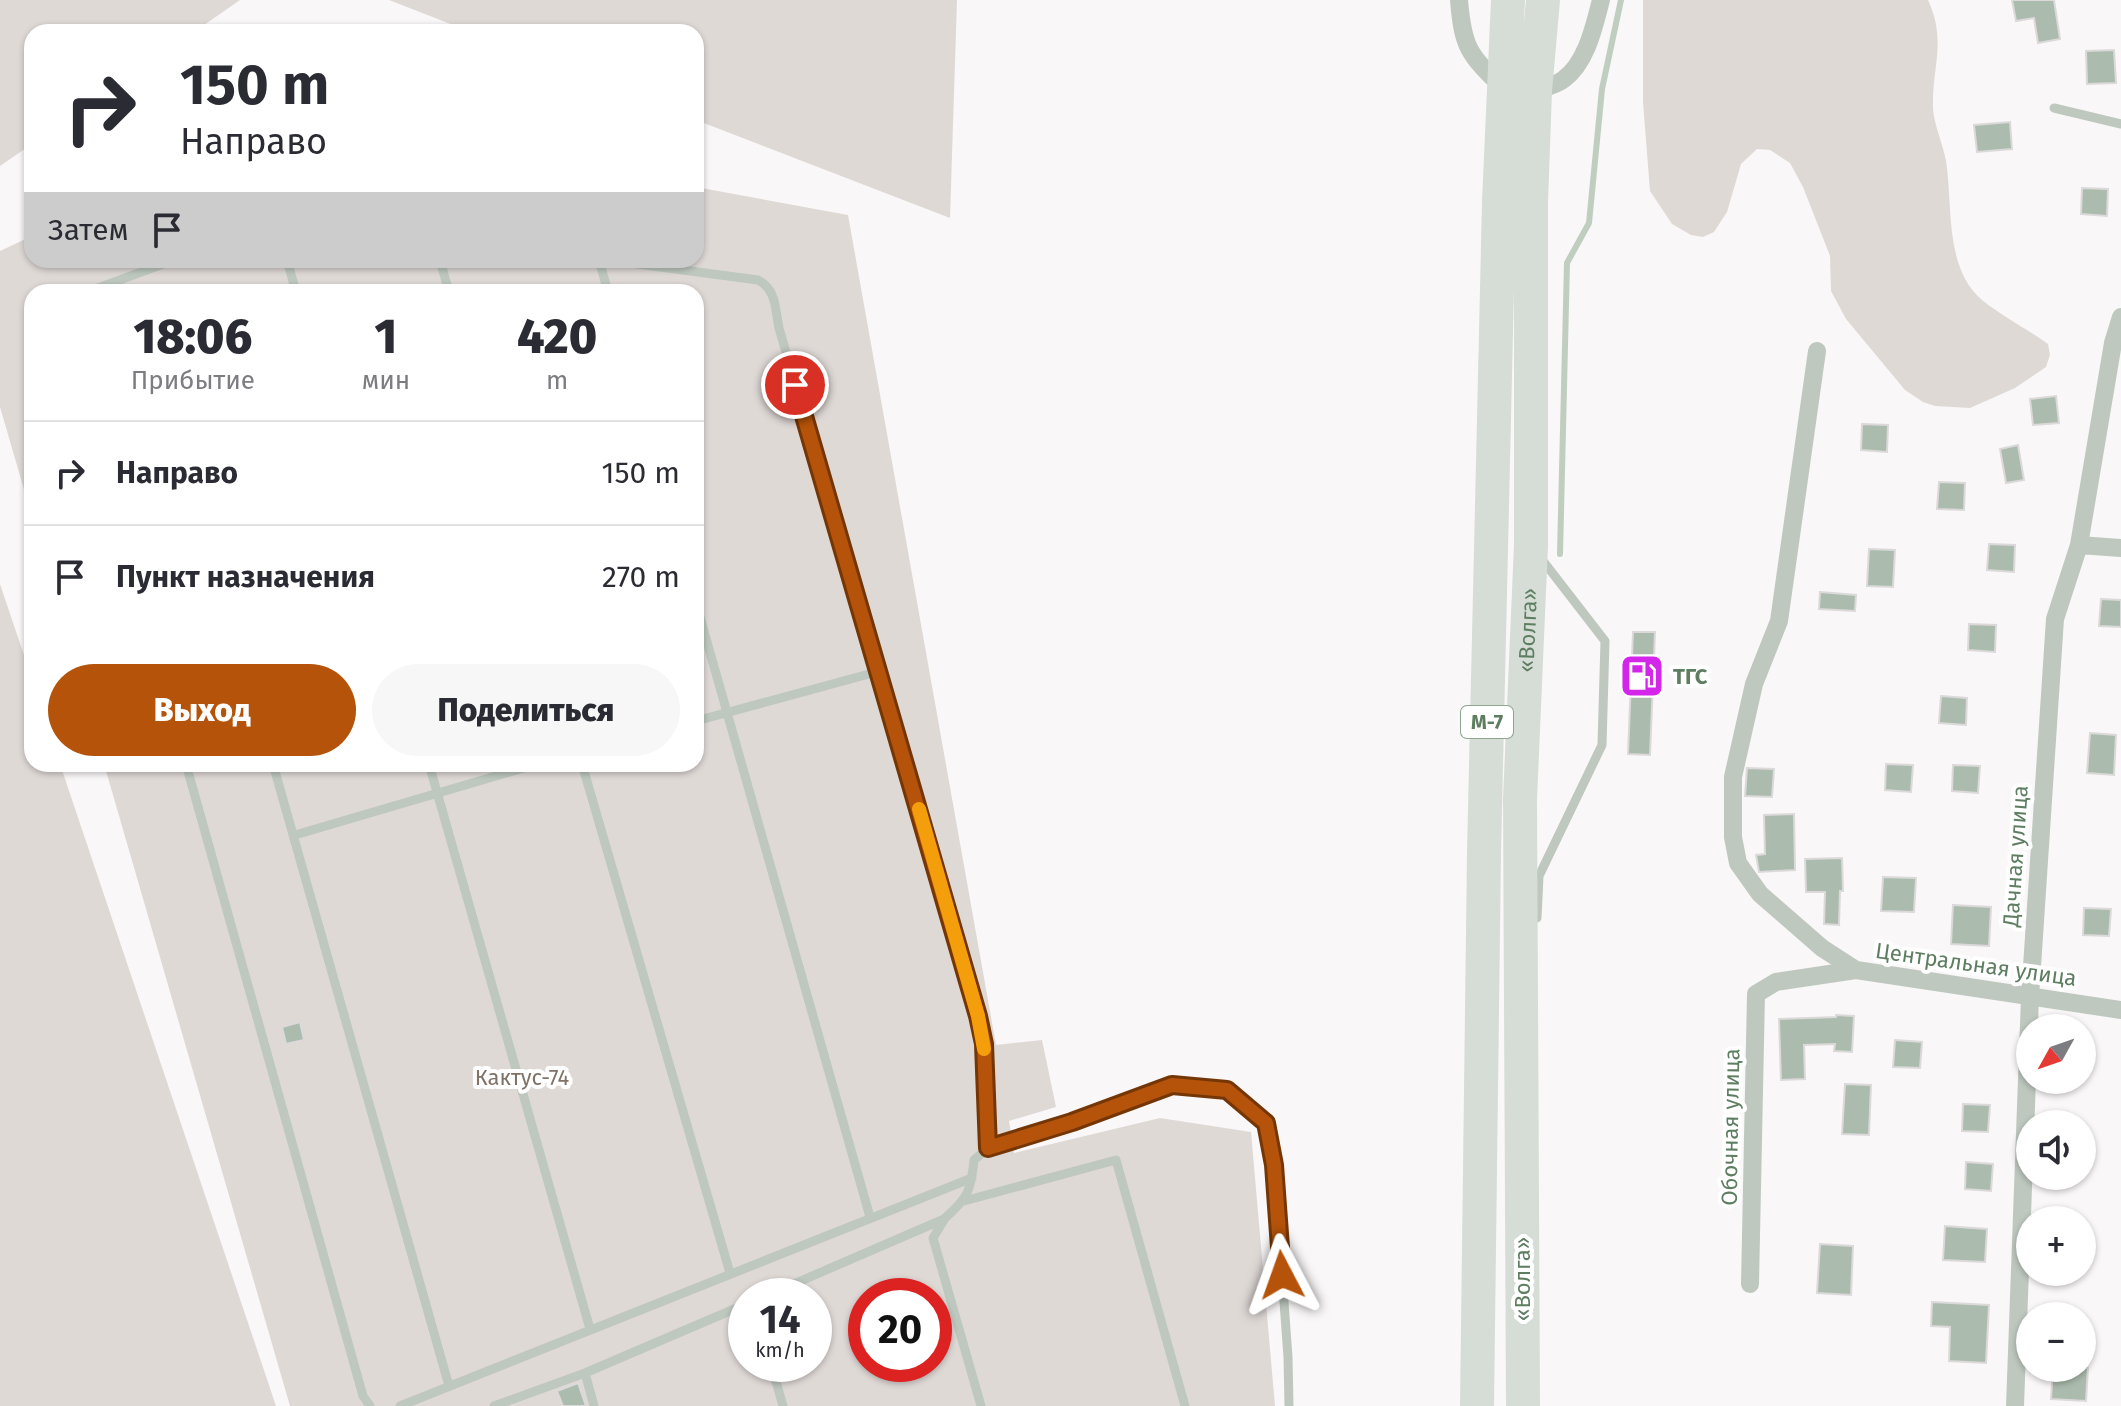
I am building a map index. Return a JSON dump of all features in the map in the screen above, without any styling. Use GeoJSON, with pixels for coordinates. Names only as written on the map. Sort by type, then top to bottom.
{"type":"FeatureCollection","features":[{"type":"Feature","properties":{"kind":"highway","name":"«Волга»"},"geometry":{"type":"LineString","coordinates":[[1508,0],[1531,203],[1531,545],[1520,799],[1526,974],[1523,1406]]}},
{"type":"Feature","properties":{"kind":"highway","name":"«Волга»"},"geometry":{"type":"LineString","coordinates":[[1477,1406],[1485,837],[1519,90],[1543,0]]}},
{"type":"Feature","properties":{"kind":"street"},"geometry":{"type":"LineString","coordinates":[[1459,0],[1462,36],[1472,57],[1519,90],[1564,79],[1576,66],[1592,35],[1601,0]]}},
{"type":"Feature","properties":{"kind":"street","name":"Дачная улица"},"geometry":{"type":"LineString","coordinates":[[2015,1406],[2030,997],[2055,619],[2079,545],[2113,343],[2121,317]]}},
{"type":"Feature","properties":{"kind":"street"},"geometry":{"type":"LineString","coordinates":[[1817,351],[1779,621],[1754,684],[1733,777],[1733,837],[1738,863],[1760,894],[1822,948],[1856,970]]}},
{"type":"Feature","properties":{"kind":"street"},"geometry":{"type":"LineString","coordinates":[[2079,545],[2121,548]]}},
{"type":"Feature","properties":{"kind":"street","name":"Центральная улица"},"geometry":{"type":"LineString","coordinates":[[1776,982],[1856,970],[2121,1010]]}},
{"type":"Feature","properties":{"kind":"street","name":"Обочная улица"},"geometry":{"type":"LineString","coordinates":[[1750,1284],[1756,994],[1776,982]]}},
{"type":"Feature","properties":{"kind":"lane"},"geometry":{"type":"LineString","coordinates":[[2054,108],[2121,124]]}},
{"type":"Feature","properties":{"kind":"lane"},"geometry":{"type":"LineString","coordinates":[[113,284],[155,268]]}},
{"type":"Feature","properties":{"kind":"lane"},"geometry":{"type":"LineString","coordinates":[[667,268],[758,280],[773,292],[779,328],[880,671],[984,1044],[988,1148]]}},
{"type":"Feature","properties":{"kind":"lane"},"geometry":{"type":"LineString","coordinates":[[126,280],[127,284]]}},
{"type":"Feature","properties":{"kind":"lane"},"geometry":{"type":"LineString","coordinates":[[1531,545],[1605,641],[1602,745],[1539,876],[1536,934]]}},
{"type":"Feature","properties":{"kind":"lane"},"geometry":{"type":"LineString","coordinates":[[704,631],[870,1217]]}},
{"type":"Feature","properties":{"kind":"lane"},"geometry":{"type":"LineString","coordinates":[[704,719],[880,671]]}},
{"type":"Feature","properties":{"kind":"lane"},"geometry":{"type":"LineString","coordinates":[[188,772],[363,1396],[370,1406]]}},
{"type":"Feature","properties":{"kind":"lane"},"geometry":{"type":"LineString","coordinates":[[275,772],[449,1386]]}},
{"type":"Feature","properties":{"kind":"lane"},"geometry":{"type":"LineString","coordinates":[[431,772],[590,1329]]}},
{"type":"Feature","properties":{"kind":"lane"},"geometry":{"type":"LineString","coordinates":[[295,835],[507,772]]}},
{"type":"Feature","properties":{"kind":"lane"},"geometry":{"type":"LineString","coordinates":[[584,772],[730,1273]]}},
{"type":"Feature","properties":{"kind":"lane"},"geometry":{"type":"LineString","coordinates":[[964,1201],[974,1160],[988,1148],[1072,1122],[1172,1085],[1227,1090],[1266,1123],[1274,1165],[1289,1406]]}},
{"type":"Feature","properties":{"kind":"lane"},"geometry":{"type":"LineString","coordinates":[[981,1406],[933,1238],[944,1219],[964,1201],[1116,1160],[1185,1406]]}},
{"type":"Feature","properties":{"kind":"lane"},"geometry":{"type":"LineString","coordinates":[[400,1406],[972,1178]]}},
{"type":"Feature","properties":{"kind":"lane"},"geometry":{"type":"LineString","coordinates":[[808,1278],[944,1219]]}},
{"type":"Feature","properties":{"kind":"lane"},"geometry":{"type":"LineString","coordinates":[[494,1406],[585,1373],[728,1312]]}},
{"type":"Feature","properties":{"kind":"lane"},"geometry":{"type":"LineString","coordinates":[[585,1373],[594,1406]]}},
{"type":"Feature","properties":{"kind":"lane"},"geometry":{"type":"LineString","coordinates":[[776,1382],[783,1406]]}},
{"type":"Feature","properties":{"kind":"green space"},"geometry":{"type":"Polygon","coordinates":[[[0,0],[240,0],[206,24],[24,24],[24,150],[0,166],[0,0]]]}},
{"type":"Feature","properties":{"kind":"green space"},"geometry":{"type":"Polygon","coordinates":[[[389,0],[957,0],[950,218],[704,123],[704,24],[450,24],[389,0]]]}},
{"type":"Feature","properties":{"kind":"green space"},"geometry":{"type":"Polygon","coordinates":[[[1643,0],[1928,0],[1938,41],[1934,114],[1946,161],[1952,235],[1961,271],[1982,300],[2048,344],[2050,355],[2046,367],[2015,388],[1970,408],[1935,406],[1905,390],[1846,319],[1831,291],[1830,256],[1803,187],[1790,163],[1770,150],[1757,149],[1741,164],[1727,212],[1714,232],[1703,237],[1691,235],[1672,224],[1650,191],[1643,102],[1643,0]]]}},
{"type":"Feature","properties":{"kind":"green space","name":"Кактус-74"},"geometry":{"type":"Polygon","coordinates":[[[704,188],[848,215],[996,1045],[1042,1040],[1056,1107],[1009,1121],[1014,1153],[1160,1118],[1251,1132],[1275,1406],[290,1406],[106,772],[704,772],[704,284],[24,284],[24,490],[0,407],[0,251],[24,240],[24,268],[704,268],[704,188]]]}},
{"type":"Feature","properties":{"kind":"green space"},"geometry":{"type":"Polygon","coordinates":[[[0,584],[24,655],[24,772],[63,772],[276,1406],[0,1406],[0,584]]]}},
{"type":"Feature","properties":{"kind":"building"},"geometry":{"type":"Polygon","coordinates":[[[2012,0],[2054,0],[2060,39],[2038,43],[2034,18],[2016,21],[2012,0]]]}},
{"type":"Feature","properties":{"kind":"building"},"geometry":{"type":"Polygon","coordinates":[[[2114,50],[2116,83],[2087,84],[2086,51],[2114,50]]]}},
{"type":"Feature","properties":{"kind":"building"},"geometry":{"type":"Polygon","coordinates":[[[2010,122],[2012,149],[1977,152],[1974,125],[2010,122]]]}},
{"type":"Feature","properties":{"kind":"building"},"geometry":{"type":"Polygon","coordinates":[[[2082,188],[2108,189],[2107,216],[2081,214],[2082,188]]]}},
{"type":"Feature","properties":{"kind":"building"},"geometry":{"type":"Polygon","coordinates":[[[2056,396],[2059,423],[2033,425],[2030,399],[2056,396]]]}},
{"type":"Feature","properties":{"kind":"building"},"geometry":{"type":"Polygon","coordinates":[[[1862,424],[1888,425],[1887,452],[1861,450],[1862,424]]]}},
{"type":"Feature","properties":{"kind":"building"},"geometry":{"type":"Polygon","coordinates":[[[2018,445],[2024,480],[2006,483],[2000,449],[2018,445]]]}},
{"type":"Feature","properties":{"kind":"building"},"geometry":{"type":"Polygon","coordinates":[[[1939,482],[1965,483],[1964,510],[1937,509],[1939,482]]]}},
{"type":"Feature","properties":{"kind":"building"},"geometry":{"type":"Polygon","coordinates":[[[1989,544],[2015,545],[2014,572],[1987,570],[1989,544]]]}},
{"type":"Feature","properties":{"kind":"building"},"geometry":{"type":"Polygon","coordinates":[[[1869,549],[1895,550],[1893,587],[1867,586],[1869,549]]]}},
{"type":"Feature","properties":{"kind":"building"},"geometry":{"type":"Polygon","coordinates":[[[1820,592],[1856,595],[1855,611],[1819,609],[1820,592]]]}},
{"type":"Feature","properties":{"kind":"building"},"geometry":{"type":"Polygon","coordinates":[[[2101,599],[2121,600],[2121,627],[2099,626],[2101,599]]]}},
{"type":"Feature","properties":{"kind":"building"},"geometry":{"type":"Polygon","coordinates":[[[1969,624],[1996,625],[1995,652],[1968,650],[1969,624]]]}},
{"type":"Feature","properties":{"kind":"building"},"geometry":{"type":"Polygon","coordinates":[[[1633,632],[1655,632],[1650,755],[1628,754],[1633,632]]]}},
{"type":"Feature","properties":{"kind":"building"},"geometry":{"type":"Polygon","coordinates":[[[1941,696],[1967,698],[1966,725],[1939,723],[1941,696]]]}},
{"type":"Feature","properties":{"kind":"building"},"geometry":{"type":"Polygon","coordinates":[[[2090,733],[2116,735],[2114,775],[2087,773],[2090,733]]]}},
{"type":"Feature","properties":{"kind":"building"},"geometry":{"type":"Polygon","coordinates":[[[1886,764],[1913,765],[1911,792],[1885,790],[1886,764]]]}},
{"type":"Feature","properties":{"kind":"building"},"geometry":{"type":"Polygon","coordinates":[[[1953,765],[1980,766],[1978,793],[1952,791],[1953,765]]]}},
{"type":"Feature","properties":{"kind":"building"},"geometry":{"type":"Polygon","coordinates":[[[1747,768],[1774,769],[1772,797],[1745,796],[1747,768]]]}},
{"type":"Feature","properties":{"kind":"building"},"geometry":{"type":"Polygon","coordinates":[[[1794,814],[1795,870],[1759,872],[1756,855],[1765,854],[1764,815],[1794,814]]]}},
{"type":"Feature","properties":{"kind":"building"},"geometry":{"type":"Polygon","coordinates":[[[1842,858],[1843,891],[1840,891],[1839,925],[1824,924],[1825,892],[1806,892],[1805,859],[1842,858]]]}},
{"type":"Feature","properties":{"kind":"building"},"geometry":{"type":"Polygon","coordinates":[[[1883,877],[1916,878],[1914,912],[1881,911],[1883,877]]]}},
{"type":"Feature","properties":{"kind":"building"},"geometry":{"type":"Polygon","coordinates":[[[1953,905],[1991,907],[1989,946],[1951,944],[1953,905]]]}},
{"type":"Feature","properties":{"kind":"building"},"geometry":{"type":"Polygon","coordinates":[[[2084,908],[2111,909],[2109,936],[2083,935],[2084,908]]]}},
{"type":"Feature","properties":{"kind":"building"},"geometry":{"type":"Polygon","coordinates":[[[1854,1016],[1852,1052],[1834,1051],[1835,1044],[1804,1045],[1805,1079],[1781,1080],[1779,1019],[1854,1016]]]}},
{"type":"Feature","properties":{"kind":"building"},"geometry":{"type":"Polygon","coordinates":[[[300,1022],[304,1040],[286,1044],[282,1027],[300,1022]]]}},
{"type":"Feature","properties":{"kind":"building"},"geometry":{"type":"Polygon","coordinates":[[[1895,1040],[1922,1042],[1920,1068],[1893,1067],[1895,1040]]]}},
{"type":"Feature","properties":{"kind":"building"},"geometry":{"type":"Polygon","coordinates":[[[1845,1084],[1871,1085],[1869,1135],[1842,1134],[1845,1084]]]}},
{"type":"Feature","properties":{"kind":"building"},"geometry":{"type":"Polygon","coordinates":[[[1963,1104],[1990,1105],[1988,1132],[1962,1131],[1963,1104]]]}},
{"type":"Feature","properties":{"kind":"building"},"geometry":{"type":"Polygon","coordinates":[[[1966,1162],[1993,1164],[1991,1191],[1965,1189],[1966,1162]]]}},
{"type":"Feature","properties":{"kind":"building"},"geometry":{"type":"Polygon","coordinates":[[[1945,1226],[1987,1229],[1985,1262],[1943,1260],[1945,1226]]]}},
{"type":"Feature","properties":{"kind":"building"},"geometry":{"type":"Polygon","coordinates":[[[1820,1244],[1853,1246],[1851,1295],[1817,1293],[1820,1244]]]}},
{"type":"Feature","properties":{"kind":"building"},"geometry":{"type":"Polygon","coordinates":[[[1932,1302],[1989,1305],[1986,1363],[1949,1361],[1950,1327],[1931,1326],[1932,1302]]]}},
{"type":"Feature","properties":{"kind":"building"},"geometry":{"type":"Polygon","coordinates":[[[2052,1382],[2087,1382],[2086,1401],[2051,1399],[2052,1382]]]}},
{"type":"Feature","properties":{"kind":"building"},"geometry":{"type":"Polygon","coordinates":[[[578,1383],[586,1406],[563,1406],[557,1391],[578,1383]]]}},
{"type":"Feature","properties":{"kind":"waterway"},"geometry":{"type":"LineString","coordinates":[[1560,554],[1567,263],[1589,223],[1602,89],[1621,0]]}},
{"type":"Feature","properties":{"kind":"slow traffic"},"geometry":{"type":"LineString","coordinates":[[919,809],[978,1016],[984,1049]]}},
{"type":"Feature","properties":{"kind":"place","name":"ТГС"},"geometry":{"type":"Point","coordinates":[1642,676]}},
{"type":"Feature","properties":{"kind":"route"},"geometry":{"type":"LineString","coordinates":[[795,385],[978,1016],[984,1044],[988,1148],[1072,1122],[1172,1085],[1227,1090],[1266,1123],[1274,1165],[1282,1275]]}}]}
